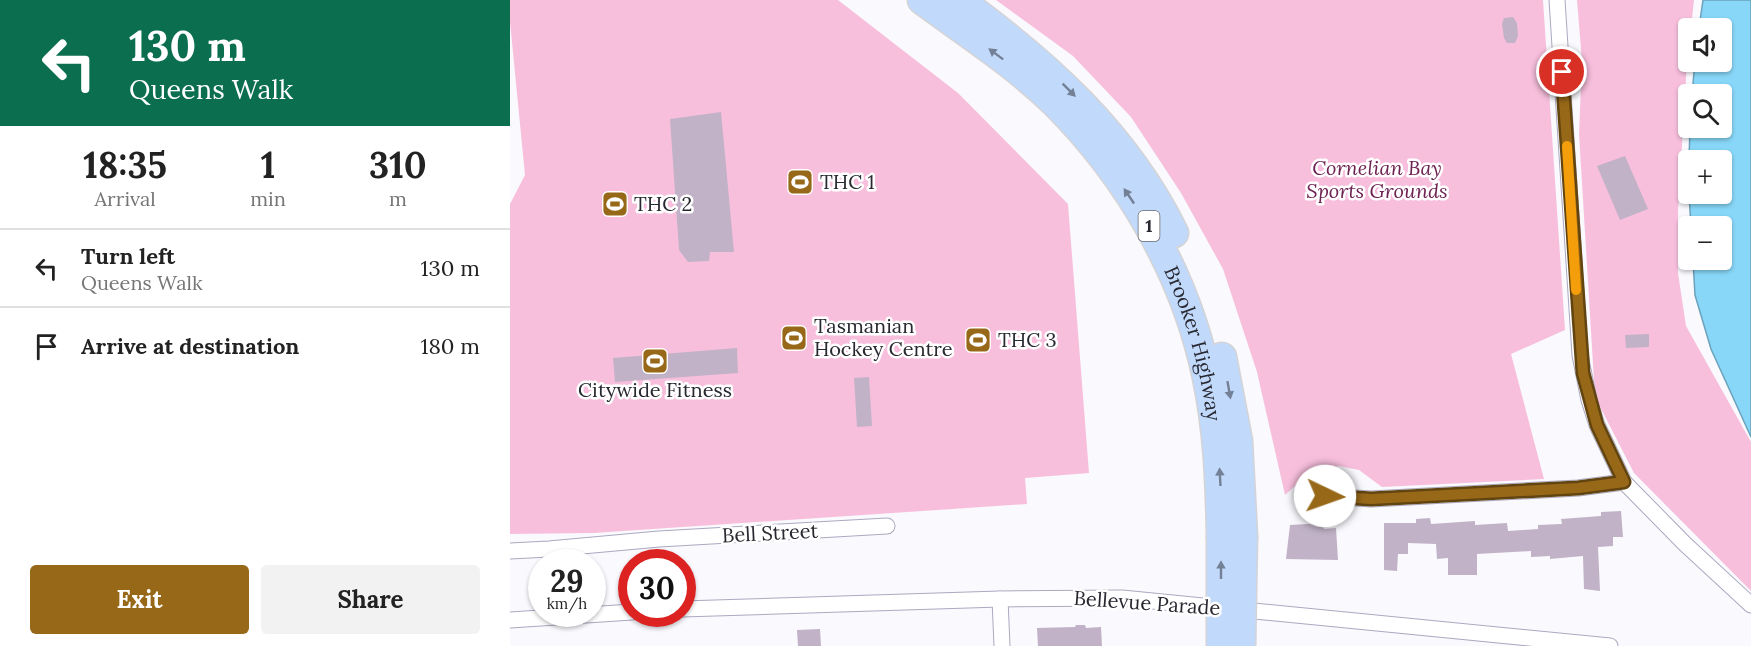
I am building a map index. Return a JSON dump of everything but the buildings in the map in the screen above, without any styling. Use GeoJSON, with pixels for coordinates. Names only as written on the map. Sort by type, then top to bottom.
{"type":"FeatureCollection","features":[{"type":"Feature","properties":{"kind":"highway","name":"Brooker Highway"},"geometry":{"type":"LineString","coordinates":[[922,0],[1001,57],[1055,103],[1112,170],[1146,221],[1173,272],[1194,327],[1207,377],[1217,440],[1220,479],[1232,536],[1241,646]]}},
{"type":"Feature","properties":{"kind":"highway","name":"Brooker Highway"},"geometry":{"type":"LineString","coordinates":[[959,0],[1036,59],[1108,131],[1140,174],[1166,216],[1195,276],[1216,333],[1227,375],[1238,441],[1232,536],[1221,646]]}},
{"type":"Feature","properties":{"kind":"street"},"geometry":{"type":"LineString","coordinates":[[1557,0],[1580,355],[1589,400],[1597,425],[1624,482],[1685,544],[1751,605]]}},
{"type":"Feature","properties":{"kind":"street"},"geometry":{"type":"LineString","coordinates":[[1325,496],[1371,499],[1578,488],[1624,482]]}},
{"type":"Feature","properties":{"kind":"street","name":"Bell Street"},"geometry":{"type":"LineString","coordinates":[[510,551],[659,539],[887,526]]}},
{"type":"Feature","properties":{"kind":"street","name":"Bellevue Parade"},"geometry":{"type":"LineString","coordinates":[[696,609],[1000,599],[1122,598],[1610,646]]}},
{"type":"Feature","properties":{"kind":"street"},"geometry":{"type":"LineString","coordinates":[[1000,599],[1002,646]]}},
{"type":"Feature","properties":{"kind":"street"},"geometry":{"type":"LineString","coordinates":[[510,620],[618,613]]}},
{"type":"Feature","properties":{"kind":"green space","name":"Tasmanian Hockey Centre"},"geometry":{"type":"Polygon","coordinates":[[[510,0],[838,0],[958,93],[1068,204],[1089,473],[1025,478],[1027,504],[594,533],[510,534],[510,204],[525,175],[510,22],[510,0]]]}},
{"type":"Feature","properties":{"kind":"green space","name":"Cornelian Bay Sports Grounds"},"geometry":{"type":"Polygon","coordinates":[[[996,0],[1543,0],[1565,330],[1511,354],[1544,479],[1382,487],[1359,470],[1339,466],[1321,470],[1304,478],[1285,495],[1257,372],[1223,269],[1181,193],[1131,117],[1073,56],[996,0]]]}},
{"type":"Feature","properties":{"kind":"green space"},"geometry":{"type":"Polygon","coordinates":[[[1577,0],[1694,0],[1692,18],[1678,18],[1678,72],[1686,72],[1686,84],[1678,84],[1678,138],[1682,138],[1682,150],[1678,150],[1678,273],[1686,326],[1751,442],[1751,591],[1634,473],[1595,397],[1579,134],[1582,61],[1577,0]]]}},
{"type":"Feature","properties":{"kind":"water"},"geometry":{"type":"Polygon","coordinates":[[[1703,0],[1751,0],[1751,437],[1711,349],[1695,295],[1694,270],[1732,270],[1732,216],[1690,216],[1690,204],[1732,204],[1732,150],[1689,150],[1690,138],[1732,138],[1732,84],[1693,84],[1694,72],[1732,72],[1732,18],[1700,18],[1703,0]]]}},
{"type":"Feature","properties":{"kind":"slow traffic"},"geometry":{"type":"LineString","coordinates":[[1567,146],[1576,290]]}},
{"type":"Feature","properties":{"kind":"place","name":"THC 1"},"geometry":{"type":"Point","coordinates":[800,182]}},
{"type":"Feature","properties":{"kind":"place","name":"THC 2"},"geometry":{"type":"Point","coordinates":[615,204]}},
{"type":"Feature","properties":{"kind":"place","name":"Tasmanian Hockey Centre"},"geometry":{"type":"Point","coordinates":[794,338]}},
{"type":"Feature","properties":{"kind":"place","name":"THC 3"},"geometry":{"type":"Point","coordinates":[978,340]}},
{"type":"Feature","properties":{"kind":"place","name":"Citywide Fitness"},"geometry":{"type":"Point","coordinates":[655,361]}},
{"type":"Feature","properties":{"kind":"route"},"geometry":{"type":"LineString","coordinates":[[1325,496],[1371,499],[1578,488],[1624,482],[1597,425],[1589,400],[1580,355],[1562,72]]}}]}
